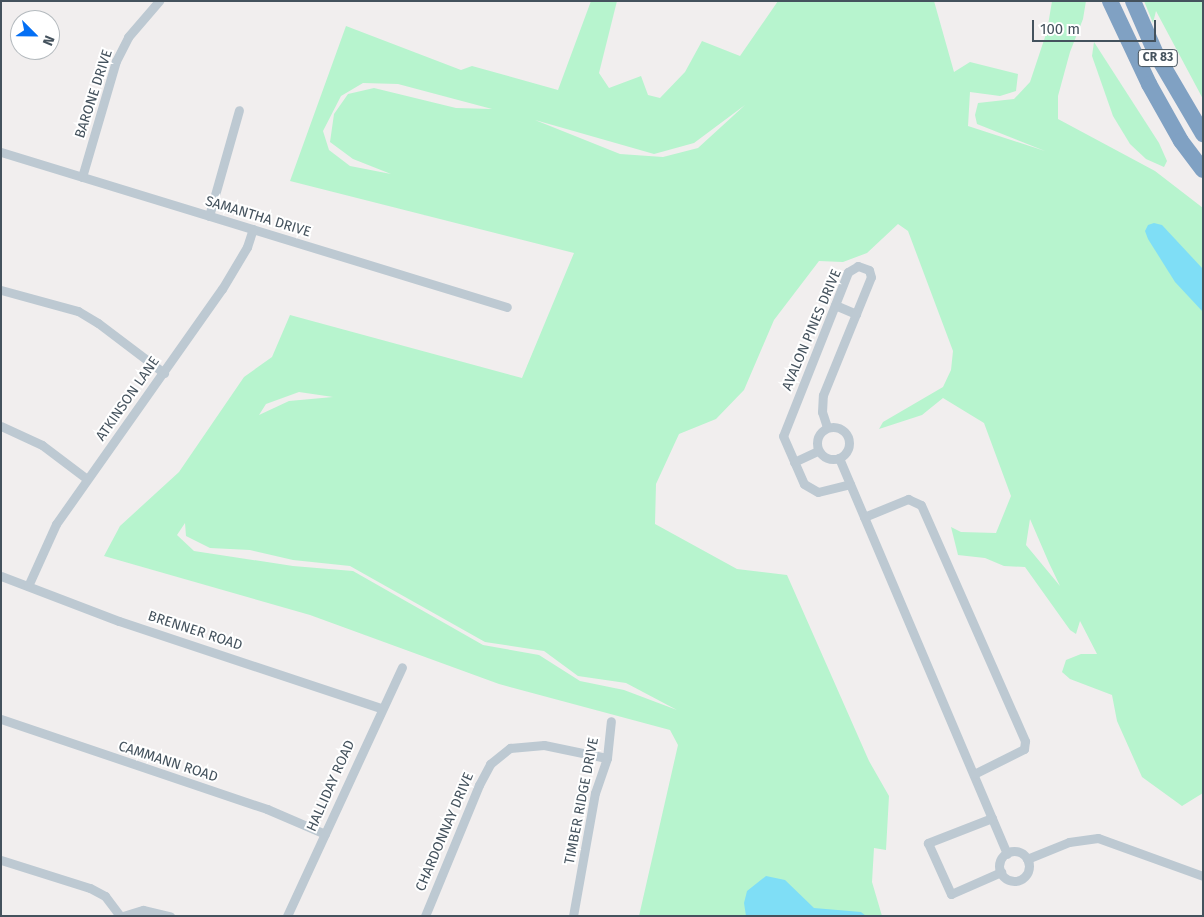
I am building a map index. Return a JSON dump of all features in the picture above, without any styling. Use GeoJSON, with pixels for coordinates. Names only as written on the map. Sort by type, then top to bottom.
{"type":"FeatureCollection","features":[{"type":"Feature","properties":{"kind":"highway","name":"CR 83"},"geometry":{"type":"LineString","coordinates":[[1110,1],[1149,84],[1201,163]]}},
{"type":"Feature","properties":{"kind":"highway","name":"CR 83"},"geometry":{"type":"LineString","coordinates":[[1133,1],[1156,54],[1203,134]]}},
{"type":"Feature","properties":{"kind":"street","name":"BARONE DRIVE"},"geometry":{"type":"LineString","coordinates":[[82,177],[116,61],[142,16],[159,1]]}},
{"type":"Feature","properties":{"kind":"street"},"geometry":{"type":"LineString","coordinates":[[209,216],[239,110]]}},
{"type":"Feature","properties":{"kind":"street","name":"SAMANTHA DRIVE"},"geometry":{"type":"LineString","coordinates":[[1,152],[507,308]]}},
{"type":"Feature","properties":{"kind":"street","name":"ATKINSON LANE"},"geometry":{"type":"LineString","coordinates":[[28,586],[56,524],[164,373],[234,270],[253,229]]}},
{"type":"Feature","properties":{"kind":"street","name":"AVALON PINES DRIVE"},"geometry":{"type":"LineString","coordinates":[[827,427],[822,412],[823,395],[871,277],[869,270],[858,266],[848,272],[783,436],[804,484],[818,492],[850,484]]}},
{"type":"Feature","properties":{"kind":"street"},"geometry":{"type":"LineString","coordinates":[[1,290],[78,311],[98,323],[164,373]]}},
{"type":"Feature","properties":{"kind":"street"},"geometry":{"type":"LineString","coordinates":[[835,305],[856,314]]}},
{"type":"Feature","properties":{"kind":"street"},"geometry":{"type":"LineString","coordinates":[[1,426],[42,445],[88,479]]}},
{"type":"Feature","properties":{"kind":"street"},"geometry":{"type":"LineString","coordinates":[[827,427],[839,427],[849,438],[847,452],[839,458],[824,457],[818,451],[818,435],[827,427]]}},
{"type":"Feature","properties":{"kind":"street"},"geometry":{"type":"LineString","coordinates":[[794,462],[818,451]]}},
{"type":"Feature","properties":{"kind":"street"},"geometry":{"type":"LineString","coordinates":[[839,458],[1007,854]]}},
{"type":"Feature","properties":{"kind":"street"},"geometry":{"type":"LineString","coordinates":[[864,517],[908,499],[922,505],[1025,741],[1024,750],[974,774]]}},
{"type":"Feature","properties":{"kind":"street","name":"BRENNER ROAD"},"geometry":{"type":"LineString","coordinates":[[1,576],[119,621],[381,708]]}},
{"type":"Feature","properties":{"kind":"street","name":"HALLIDAY ROAD"},"geometry":{"type":"LineString","coordinates":[[287,916],[381,708],[402,667]]}},
{"type":"Feature","properties":{"kind":"street","name":"CAMMANN ROAD"},"geometry":{"type":"LineString","coordinates":[[1,719],[267,809],[325,834]]}},
{"type":"Feature","properties":{"kind":"street","name":"TIMBER RIDGE DRIVE"},"geometry":{"type":"LineString","coordinates":[[573,916],[595,793],[607,758],[611,721]]}},
{"type":"Feature","properties":{"kind":"street","name":"CHARDONNAY DRIVE"},"geometry":{"type":"LineString","coordinates":[[425,916],[490,764],[510,748],[544,746],[607,758]]}},
{"type":"Feature","properties":{"kind":"street"},"geometry":{"type":"LineString","coordinates":[[992,818],[928,843],[951,894],[1001,872]]}},
{"type":"Feature","properties":{"kind":"street"},"geometry":{"type":"LineString","coordinates":[[1027,859],[1069,842],[1098,838],[1203,876]]}},
{"type":"Feature","properties":{"kind":"street"},"geometry":{"type":"LineString","coordinates":[[1020,853],[1027,859],[1028,873],[1021,880],[1011,881],[1001,872],[1000,864],[1007,854],[1020,853]]}},
{"type":"Feature","properties":{"kind":"street"},"geometry":{"type":"LineString","coordinates":[[1,860],[90,888],[105,896],[121,916],[143,910],[170,916]]}},
{"type":"Feature","properties":{"kind":"green space"},"geometry":{"type":"Polygon","coordinates":[[[591,1],[617,1],[599,73],[609,88],[641,76],[648,95],[660,98],[685,72],[702,41],[740,56],[778,1],[934,1],[954,72],[970,62],[1018,74],[1016,91],[1000,96],[970,92],[968,126],[1045,151],[977,124],[975,115],[978,103],[1014,99],[1030,82],[1047,31],[1052,1],[1086,1],[1083,19],[1070,52],[1058,96],[1058,119],[1155,171],[1203,208],[1203,793],[1182,806],[1142,777],[1117,721],[1112,695],[1070,679],[1062,672],[1066,660],[1081,654],[1097,654],[1080,621],[1076,634],[1070,630],[1025,567],[1004,566],[985,558],[958,555],[951,527],[961,532],[996,533],[1011,496],[984,423],[943,398],[922,415],[879,429],[883,422],[943,387],[951,370],[953,351],[908,231],[898,224],[867,253],[843,262],[819,261],[774,320],[744,390],[716,419],[679,434],[656,484],[655,524],[737,569],[787,575],[869,761],[889,796],[886,850],[874,848],[872,882],[882,916],[639,916],[678,745],[670,730],[499,684],[310,615],[104,556],[120,526],[179,472],[244,377],[272,357],[290,315],[522,378],[574,253],[290,181],[346,26],[461,70],[472,66],[558,90],[591,1]],[[363,83],[341,96],[323,131],[329,150],[350,166],[391,174],[353,159],[330,142],[334,114],[348,94],[374,88],[456,108],[492,109],[398,84],[363,83]],[[745,105],[694,143],[654,154],[535,120],[620,154],[663,157],[698,148],[745,105]],[[299,392],[266,404],[259,415],[289,401],[333,397],[299,392]],[[1030,519],[1026,545],[1060,586],[1049,563],[1030,519]],[[185,523],[177,535],[194,551],[293,566],[353,571],[483,645],[539,655],[580,681],[624,690],[677,710],[626,683],[578,676],[544,651],[485,642],[350,566],[293,560],[250,550],[210,548],[186,536],[185,523]]]}},
{"type":"Feature","properties":{"kind":"green space"},"geometry":{"type":"Polygon","coordinates":[[[1144,1],[1203,1],[1203,99],[1156,11],[1153,23],[1144,1]]]}},
{"type":"Feature","properties":{"kind":"green space"},"geometry":{"type":"Polygon","coordinates":[[[1094,42],[1159,143],[1167,161],[1164,167],[1146,159],[1130,144],[1113,116],[1092,56],[1094,42]]]}},
{"type":"Feature","properties":{"kind":"water"},"geometry":{"type":"Polygon","coordinates":[[[1154,223],[1162,225],[1203,269],[1203,312],[1175,282],[1148,239],[1145,231],[1148,225],[1154,223]]]}},
{"type":"Feature","properties":{"kind":"water"},"geometry":{"type":"Polygon","coordinates":[[[766,876],[785,880],[814,908],[861,912],[866,916],[746,916],[744,903],[747,891],[766,876]]]}}]}
